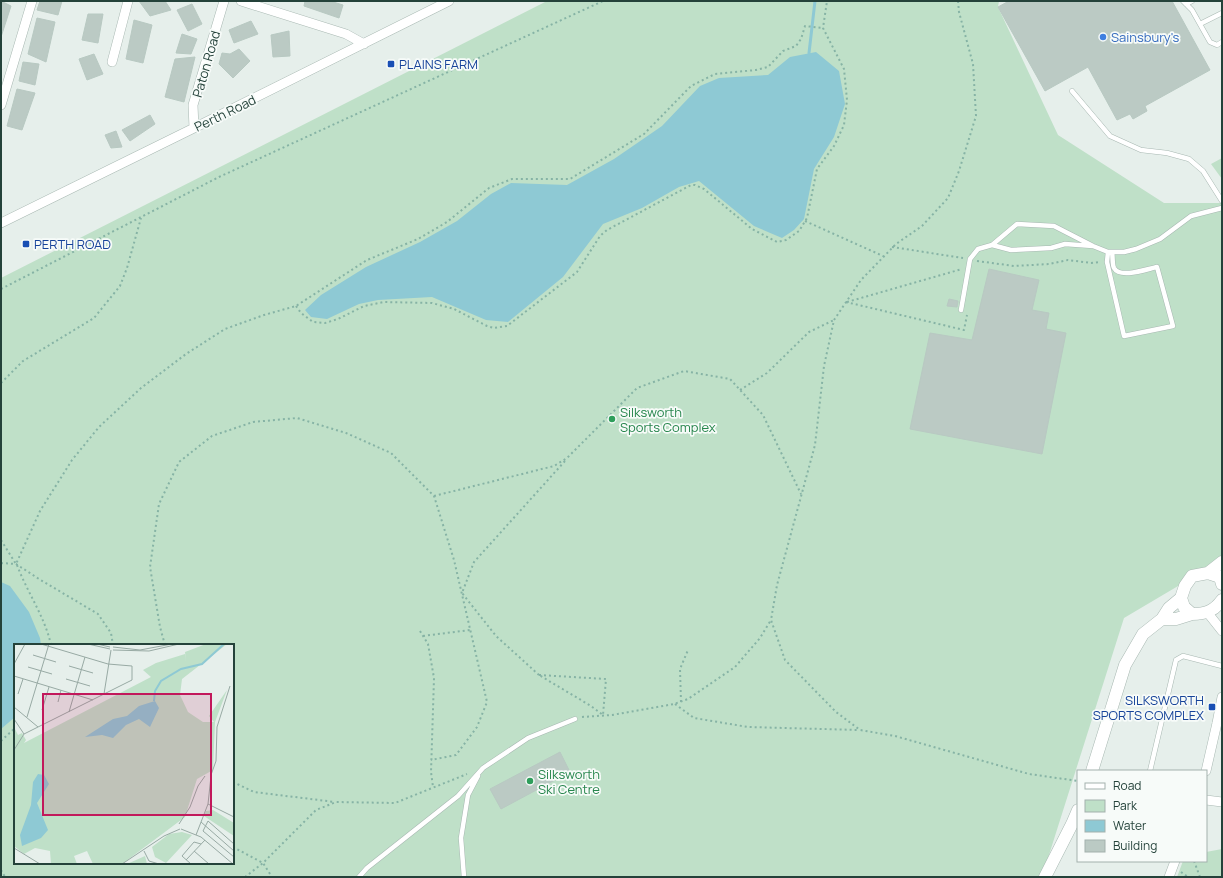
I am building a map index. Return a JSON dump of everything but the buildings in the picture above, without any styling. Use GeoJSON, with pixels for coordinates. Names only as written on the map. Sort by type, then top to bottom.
{"type":"FeatureCollection","features":[{"type":"Feature","properties":{"kind":"street"},"geometry":{"type":"LineString","coordinates":[[1,105],[32,1]]}},
{"type":"Feature","properties":{"kind":"street"},"geometry":{"type":"LineString","coordinates":[[112,62],[128,1]]}},
{"type":"Feature","properties":{"kind":"street","name":"Paton Road"},"geometry":{"type":"LineString","coordinates":[[194,128],[194,105],[224,1]]}},
{"type":"Feature","properties":{"kind":"street"},"geometry":{"type":"LineString","coordinates":[[241,1],[346,34],[364,44]]}},
{"type":"Feature","properties":{"kind":"street","name":"Perth Road"},"geometry":{"type":"LineString","coordinates":[[1,223],[364,44],[444,2]]}},
{"type":"Feature","properties":{"kind":"street"},"geometry":{"type":"LineString","coordinates":[[1092,770],[1125,666],[1143,634],[1162,619],[1169,608],[1181,598],[1185,586],[1192,576],[1208,573],[1222,562]]}},
{"type":"Feature","properties":{"kind":"street"},"geometry":{"type":"LineString","coordinates":[[1208,573],[1220,577],[1222,584]]}},
{"type":"Feature","properties":{"kind":"street"},"geometry":{"type":"LineString","coordinates":[[1181,598],[1184,607],[1192,614]]}},
{"type":"Feature","properties":{"kind":"street"},"geometry":{"type":"LineString","coordinates":[[1162,619],[1176,619],[1192,614],[1202,614],[1216,608],[1222,600]]}},
{"type":"Feature","properties":{"kind":"street"},"geometry":{"type":"LineString","coordinates":[[1207,612],[1222,631]]}},
{"type":"Feature","properties":{"kind":"street"},"geometry":{"type":"LineString","coordinates":[[1206,770],[1218,723],[1222,697]]}},
{"type":"Feature","properties":{"kind":"street"},"geometry":{"type":"LineString","coordinates":[[1207,800],[1222,802]]}},
{"type":"Feature","properties":{"kind":"street"},"geometry":{"type":"LineString","coordinates":[[1044,877],[1077,812]]}},
{"type":"Feature","properties":{"kind":"street"},"geometry":{"type":"LineString","coordinates":[[1169,877],[1175,862]]}},
{"type":"Feature","properties":{"kind":"lane"},"geometry":{"type":"LineString","coordinates":[[1192,1],[1185,3],[1192,10],[1210,42],[1217,45],[1222,42]]}},
{"type":"Feature","properties":{"kind":"lane"},"geometry":{"type":"LineString","coordinates":[[1200,24],[1222,13]]}},
{"type":"Feature","properties":{"kind":"lane"},"geometry":{"type":"LineString","coordinates":[[1072,91],[1110,136],[1142,150],[1167,153],[1189,159],[1203,171],[1222,201]]}},
{"type":"Feature","properties":{"kind":"lane"},"geometry":{"type":"LineString","coordinates":[[960,310],[970,260],[978,249],[992,245],[1017,224],[1054,226],[1093,246],[1110,252],[1124,252],[1136,249],[1160,239],[1191,216],[1222,208]]}},
{"type":"Feature","properties":{"kind":"lane"},"geometry":{"type":"LineString","coordinates":[[992,245],[1011,250],[1052,248],[1065,244],[1093,246]]}},
{"type":"Feature","properties":{"kind":"lane"},"geometry":{"type":"LineString","coordinates":[[1110,252],[1113,268],[1117,272],[1128,274],[1157,267],[1173,326],[1124,336],[1107,262],[1110,252]]}},
{"type":"Feature","properties":{"kind":"lane"},"geometry":{"type":"LineString","coordinates":[[1150,770],[1176,660],[1182,656],[1222,666]]}},
{"type":"Feature","properties":{"kind":"lane"},"geometry":{"type":"LineString","coordinates":[[359,877],[367,868],[458,796],[483,768],[528,738],[575,719]]}},
{"type":"Feature","properties":{"kind":"lane"},"geometry":{"type":"LineString","coordinates":[[464,877],[461,838],[468,795],[483,768]]}},
{"type":"Feature","properties":{"kind":"path"},"geometry":{"type":"LineString","coordinates":[[1,289],[219,178],[603,1]]}},
{"type":"Feature","properties":{"kind":"path"},"geometry":{"type":"LineString","coordinates":[[296,306],[300,313],[313,322],[325,324],[364,306],[384,302],[432,303],[454,309],[487,326],[494,328],[507,326],[577,272],[600,236],[607,230],[695,185],[704,189],[752,229],[777,242],[786,240],[796,233],[806,221],[817,169],[834,146],[844,125],[847,100],[844,69],[823,28],[827,1]]}},
{"type":"Feature","properties":{"kind":"path"},"geometry":{"type":"LineString","coordinates":[[575,719],[584,716],[603,715],[674,704],[688,699],[735,667],[760,638],[772,620],[777,585],[815,445],[824,366],[834,320],[861,280],[883,256],[892,247],[922,226],[948,198],[959,171],[976,116],[973,64],[959,12],[958,1]]}},
{"type":"Feature","properties":{"kind":"path"},"geometry":{"type":"LineString","coordinates":[[16,564],[40,511],[72,460],[99,427],[141,388],[186,354],[225,329],[264,315],[296,306],[367,260],[418,239],[447,222],[489,188],[512,179],[570,179],[644,134],[691,86],[715,74],[756,70],[768,67],[784,51],[796,46],[801,39],[805,26],[823,28]]}},
{"type":"Feature","properties":{"kind":"path"},"geometry":{"type":"LineString","coordinates":[[1,383],[23,361],[94,318],[120,286],[127,268],[141,218]]}},
{"type":"Feature","properties":{"kind":"path"},"geometry":{"type":"LineString","coordinates":[[806,221],[883,256]]}},
{"type":"Feature","properties":{"kind":"path"},"geometry":{"type":"LineString","coordinates":[[892,247],[1014,266],[1049,264],[1068,260],[1092,263],[1107,262]]}},
{"type":"Feature","properties":{"kind":"path"},"geometry":{"type":"LineString","coordinates":[[846,302],[968,267]]}},
{"type":"Feature","properties":{"kind":"path"},"geometry":{"type":"LineString","coordinates":[[846,302],[964,330],[967,313],[960,310]]}},
{"type":"Feature","properties":{"kind":"path"},"geometry":{"type":"LineString","coordinates":[[740,390],[767,373],[809,332],[834,320]]}},
{"type":"Feature","properties":{"kind":"path"},"geometry":{"type":"LineString","coordinates":[[462,593],[474,562],[567,458],[637,388],[684,371],[730,380],[740,390],[762,415],[801,494]]}},
{"type":"Feature","properties":{"kind":"path"},"geometry":{"type":"LineString","coordinates":[[165,644],[160,627],[150,567],[159,504],[178,462],[212,436],[253,422],[297,418],[346,433],[391,453],[434,496],[454,560],[487,702],[477,727],[456,755],[431,760]]}},
{"type":"Feature","properties":{"kind":"path"},"geometry":{"type":"LineString","coordinates":[[434,496],[554,466],[567,458]]}},
{"type":"Feature","properties":{"kind":"path"},"geometry":{"type":"LineString","coordinates":[[1,540],[16,564],[48,631],[51,644]]}},
{"type":"Feature","properties":{"kind":"path"},"geometry":{"type":"LineString","coordinates":[[1,563],[16,564],[98,614],[111,633],[113,644]]}},
{"type":"Feature","properties":{"kind":"path"},"geometry":{"type":"LineString","coordinates":[[462,593],[496,636],[539,675],[591,706],[603,715]]}},
{"type":"Feature","properties":{"kind":"path"},"geometry":{"type":"LineString","coordinates":[[772,620],[785,660],[836,712],[860,730]]}},
{"type":"Feature","properties":{"kind":"path"},"geometry":{"type":"LineString","coordinates":[[423,636],[470,630]]}},
{"type":"Feature","properties":{"kind":"path"},"geometry":{"type":"LineString","coordinates":[[420,631],[428,644],[434,678],[431,760],[433,787]]}},
{"type":"Feature","properties":{"kind":"path"},"geometry":{"type":"LineString","coordinates":[[681,702],[680,669],[688,650]]}},
{"type":"Feature","properties":{"kind":"path"},"geometry":{"type":"LineString","coordinates":[[539,675],[606,679],[603,715]]}},
{"type":"Feature","properties":{"kind":"path"},"geometry":{"type":"LineString","coordinates":[[674,704],[694,718],[748,727],[860,730],[895,736],[1028,774],[1077,781]]}},
{"type":"Feature","properties":{"kind":"path"},"geometry":{"type":"LineString","coordinates":[[1,741],[14,729]]}},
{"type":"Feature","properties":{"kind":"path"},"geometry":{"type":"LineString","coordinates":[[234,782],[254,792],[336,802],[396,803],[483,768]]}},
{"type":"Feature","properties":{"kind":"path"},"geometry":{"type":"LineString","coordinates":[[245,877],[263,863],[316,810],[336,802]]}},
{"type":"Feature","properties":{"kind":"path"},"geometry":{"type":"LineString","coordinates":[[234,848],[263,863],[272,877]]}},
{"type":"Feature","properties":{"kind":"path"},"geometry":{"type":"LineString","coordinates":[[1194,862],[1200,877]]}},
{"type":"Feature","properties":{"kind":"path"},"geometry":{"type":"LineString","coordinates":[[1,870],[5,877]]}},
{"type":"Feature","properties":{"kind":"path"},"geometry":{"type":"LineString","coordinates":[[1179,870],[1188,877]]}},
{"type":"Feature","properties":{"kind":"green space","name":"Silksworth Sports Complex"},"geometry":{"type":"Polygon","coordinates":[[[547,1],[999,1],[998,7],[1058,135],[1164,203],[1222,203],[1222,560],[1124,618],[1042,877],[1,877],[1,278],[547,1]]]}},
{"type":"Feature","properties":{"kind":"green space"},"geometry":{"type":"Polygon","coordinates":[[[1222,158],[1222,179],[1211,164],[1222,158]]]}},
{"type":"Feature","properties":{"kind":"green space"},"geometry":{"type":"Polygon","coordinates":[[[1222,849],[1222,877],[1177,877],[1183,862],[1207,862],[1207,852],[1222,849]]]}},
{"type":"Feature","properties":{"kind":"water"},"geometry":{"type":"Polygon","coordinates":[[[816,52],[839,71],[845,104],[834,137],[814,169],[804,219],[794,230],[782,238],[754,226],[699,181],[679,187],[642,208],[603,224],[563,277],[508,322],[486,320],[432,297],[378,300],[359,304],[327,319],[311,317],[305,310],[321,295],[366,267],[420,242],[457,221],[491,194],[511,183],[567,185],[614,159],[662,126],[700,86],[719,78],[768,75],[790,57],[816,52]]]}},
{"type":"Feature","properties":{"kind":"water"},"geometry":{"type":"Polygon","coordinates":[[[1,582],[10,586],[29,612],[40,638],[41,644],[14,644],[14,718],[1,729],[1,582]]]}},
{"type":"Feature","properties":{"kind":"waterway"},"geometry":{"type":"LineString","coordinates":[[809,53],[815,1]]}},
{"type":"Feature","properties":{"kind":"place","name":"Sainsbury's"},"geometry":{"type":"Point","coordinates":[1103,37]}},
{"type":"Feature","properties":{"kind":"place","name":"PLAINS FARM"},"geometry":{"type":"Point","coordinates":[391,64]}},
{"type":"Feature","properties":{"kind":"place","name":"PERTH ROAD"},"geometry":{"type":"Point","coordinates":[26,244]}},
{"type":"Feature","properties":{"kind":"place","name":"Silksworth Sports Complex"},"geometry":{"type":"Point","coordinates":[612,419]}},
{"type":"Feature","properties":{"kind":"place","name":"SILKSWORTH SPORTS COMPLEX"},"geometry":{"type":"Point","coordinates":[1212,707]}},
{"type":"Feature","properties":{"kind":"place","name":"Silksworth Ski Centre"},"geometry":{"type":"Point","coordinates":[530,781]}}]}
